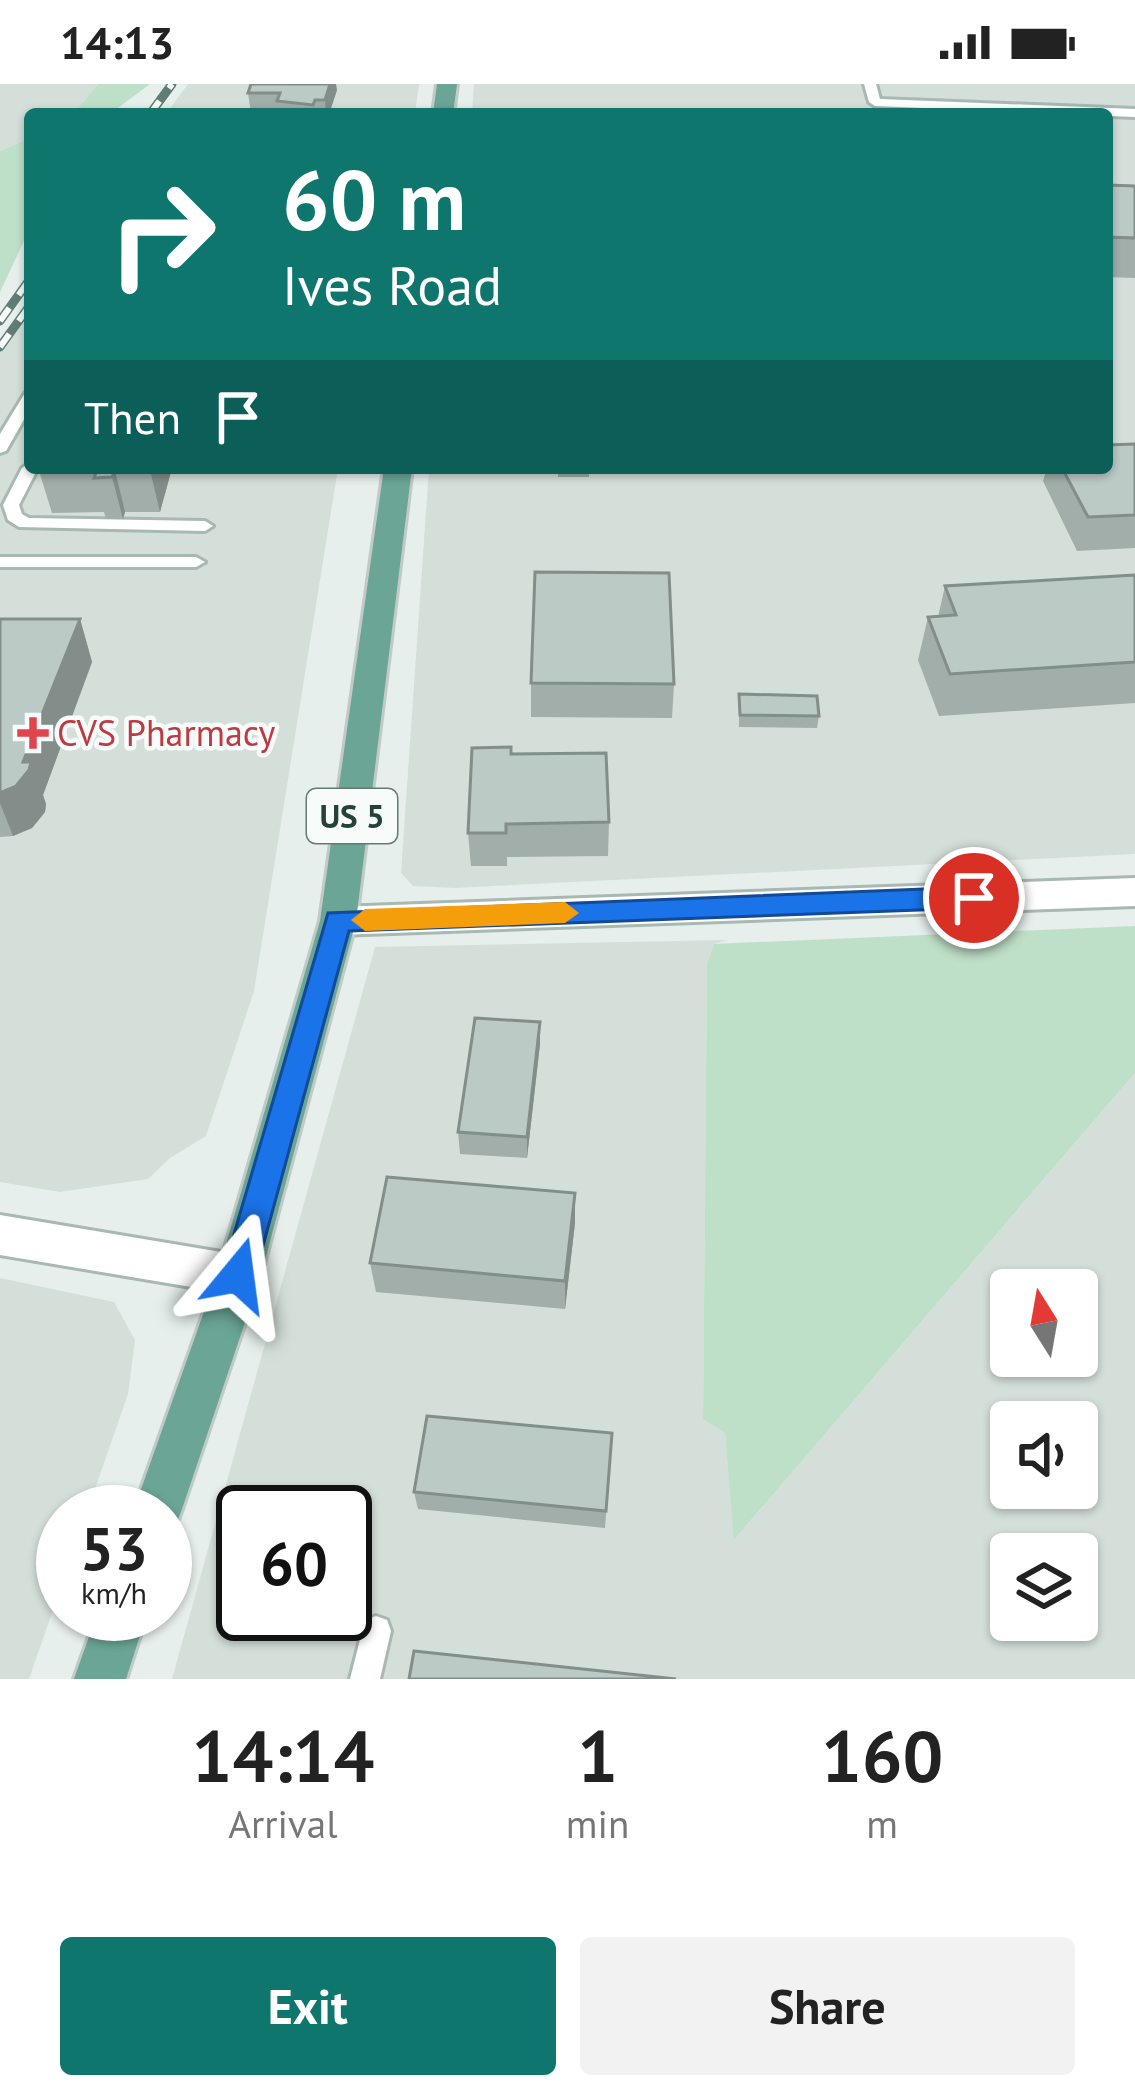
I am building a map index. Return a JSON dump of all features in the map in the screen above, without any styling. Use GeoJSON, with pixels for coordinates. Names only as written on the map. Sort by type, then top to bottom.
{"type":"FeatureCollection","features":[{"type":"Feature","properties":{"kind":"main road","name":"US 5"},"geometry":{"type":"LineString","coordinates":[[167,1485],[238,1275],[338,921],[397,474]]}},
{"type":"Feature","properties":{"kind":"main road"},"geometry":{"type":"LineString","coordinates":[[100,1679],[113,1641]]}},
{"type":"Feature","properties":{"kind":"street"},"geometry":{"type":"LineString","coordinates":[[338,921],[1135,892]]}},
{"type":"Feature","properties":{"kind":"street"},"geometry":{"type":"LineString","coordinates":[[0,1235],[238,1275]]}},
{"type":"Feature","properties":{"kind":"lane"},"geometry":{"type":"LineString","coordinates":[[873,94],[1135,108]]}},
{"type":"Feature","properties":{"kind":"lane"},"geometry":{"type":"LineString","coordinates":[[0,448],[24,406]]}},
{"type":"Feature","properties":{"kind":"lane"},"geometry":{"type":"LineString","coordinates":[[8,493],[14,516],[25,523],[205,526]]}},
{"type":"Feature","properties":{"kind":"lane"},"geometry":{"type":"LineString","coordinates":[[0,562],[196,562]]}},
{"type":"Feature","properties":{"kind":"lane"},"geometry":{"type":"LineString","coordinates":[[365,1679],[376,1631]]}},
{"type":"Feature","properties":{"kind":"shaded area"},"geometry":{"type":"Polygon","coordinates":[[[0,84],[98,84],[78,108],[24,108],[24,141],[0,151],[0,84]]]}},
{"type":"Feature","properties":{"kind":"shaded area"},"geometry":{"type":"Polygon","coordinates":[[[188,84],[419,84],[416,108],[170,108],[188,84]]]}},
{"type":"Feature","properties":{"kind":"shaded area"},"geometry":{"type":"Polygon","coordinates":[[[474,84],[1135,84],[1135,854],[455,888],[413,886],[401,873],[429,474],[1113,474],[1113,108],[472,108],[474,84]]]}},
{"type":"Feature","properties":{"kind":"shaded area"},"geometry":{"type":"Polygon","coordinates":[[[24,314],[24,474],[337,474],[254,991],[206,1136],[170,1158],[148,1179],[60,1192],[0,1182],[0,348],[24,314]]]}},
{"type":"Feature","properties":{"kind":"shaded area"},"geometry":{"type":"Polygon","coordinates":[[[727,940],[714,944],[707,963],[703,1418],[725,1433],[735,1539],[1135,1073],[1135,1679],[172,1679],[183,1641],[192,1641],[192,1607],[216,1520],[216,1641],[372,1641],[372,1485],[226,1485],[375,947],[727,940]]]}},
{"type":"Feature","properties":{"kind":"shaded area"},"geometry":{"type":"Polygon","coordinates":[[[0,1278],[114,1302],[135,1340],[128,1394],[96,1485],[36,1485],[36,1641],[42,1641],[29,1679],[0,1679],[0,1278]]]}},
{"type":"Feature","properties":{"kind":"green space"},"geometry":{"type":"Polygon","coordinates":[[[98,84],[150,84],[118,108],[78,108],[98,84]]]}},
{"type":"Feature","properties":{"kind":"green space"},"geometry":{"type":"Polygon","coordinates":[[[24,141],[24,241],[0,292],[0,151],[24,141]]]}},
{"type":"Feature","properties":{"kind":"green space"},"geometry":{"type":"Polygon","coordinates":[[[1135,926],[1135,1073],[734,1540],[725,1433],[703,1419],[707,963],[714,944],[1135,926]]]}},
{"type":"Feature","properties":{"kind":"building"},"geometry":{"type":"Polygon","coordinates":[[[251,84],[330,84],[325,100],[315,100],[313,105],[277,101],[280,93],[248,93],[251,84]]]}},
{"type":"Feature","properties":{"kind":"building"},"geometry":{"type":"Polygon","coordinates":[[[1113,185],[1135,186],[1135,238],[1113,237],[1113,185]]]}},
{"type":"Feature","properties":{"kind":"building"},"geometry":{"type":"Polygon","coordinates":[[[1135,444],[1135,515],[1088,517],[1065,474],[1113,474],[1113,445],[1135,444]]]}},
{"type":"Feature","properties":{"kind":"building"},"geometry":{"type":"Polygon","coordinates":[[[535,572],[669,573],[674,684],[531,683],[535,572]]]}},
{"type":"Feature","properties":{"kind":"building"},"geometry":{"type":"Polygon","coordinates":[[[1135,575],[1135,662],[950,674],[928,617],[956,615],[945,586],[1135,575]]]}},
{"type":"Feature","properties":{"kind":"building"},"geometry":{"type":"Polygon","coordinates":[[[0,619],[80,619],[23,762],[31,762],[29,770],[16,786],[0,793],[0,619]]]}},
{"type":"Feature","properties":{"kind":"building"},"geometry":{"type":"Polygon","coordinates":[[[739,694],[817,696],[819,716],[740,715],[739,694]]]}},
{"type":"Feature","properties":{"kind":"building"},"geometry":{"type":"Polygon","coordinates":[[[511,747],[511,754],[606,753],[609,822],[506,824],[506,833],[468,833],[472,748],[511,747]]]}},
{"type":"Feature","properties":{"kind":"building"},"geometry":{"type":"Polygon","coordinates":[[[475,1018],[540,1022],[527,1137],[458,1132],[475,1018]]]}},
{"type":"Feature","properties":{"kind":"building"},"geometry":{"type":"Polygon","coordinates":[[[387,1177],[575,1193],[565,1281],[370,1263],[387,1177]]]}},
{"type":"Feature","properties":{"kind":"building"},"geometry":{"type":"Polygon","coordinates":[[[427,1416],[612,1433],[606,1511],[414,1492],[427,1416]]]}},
{"type":"Feature","properties":{"kind":"building"},"geometry":{"type":"Polygon","coordinates":[[[414,1651],[676,1679],[409,1679],[414,1651]]]}},
{"type":"Feature","properties":{"kind":"railway"},"geometry":{"type":"LineString","coordinates":[[154,108],[172,84]]}},
{"type":"Feature","properties":{"kind":"railway"},"geometry":{"type":"LineString","coordinates":[[0,321],[24,287]]}},
{"type":"Feature","properties":{"kind":"railway"},"geometry":{"type":"LineString","coordinates":[[0,347],[24,314]]}},
{"type":"Feature","properties":{"kind":"slow traffic"},"geometry":{"type":"LineString","coordinates":[[365,920],[565,913]]}},
{"type":"Feature","properties":{"kind":"place","name":"CVS Pharmacy"},"geometry":{"type":"Point","coordinates":[33,733]}},
{"type":"Feature","properties":{"kind":"route"},"geometry":{"type":"LineString","coordinates":[[238,1275],[338,921],[974,898]]}}]}
